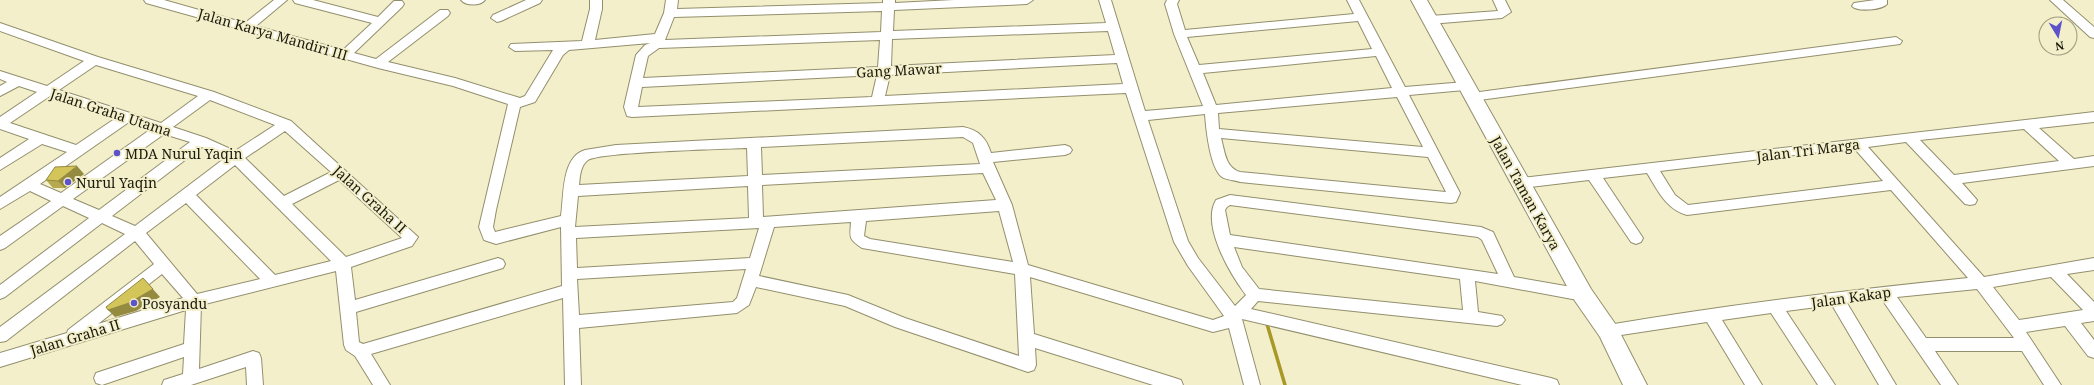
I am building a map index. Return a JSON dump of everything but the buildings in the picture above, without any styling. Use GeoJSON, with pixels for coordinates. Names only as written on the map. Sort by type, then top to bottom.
{"type":"FeatureCollection","features":[{"type":"Feature","properties":{"kind":"street","name":"Jalan Karya Mandiri III"},"geometry":{"type":"LineString","coordinates":[[154,0],[378,64],[455,82],[515,101]]}},
{"type":"Feature","properties":{"kind":"street"},"geometry":{"type":"LineString","coordinates":[[247,27],[281,0]]}},
{"type":"Feature","properties":{"kind":"street"},"geometry":{"type":"LineString","coordinates":[[299,0],[380,21]]}},
{"type":"Feature","properties":{"kind":"street"},"geometry":{"type":"LineString","coordinates":[[497,18],[536,0]]}},
{"type":"Feature","properties":{"kind":"street"},"geometry":{"type":"LineString","coordinates":[[588,43],[596,9],[596,0]]}},
{"type":"Feature","properties":{"kind":"street"},"geometry":{"type":"LineString","coordinates":[[672,0],[670,13],[658,41],[643,52],[630,110],[632,113],[637,114],[1126,88]]}},
{"type":"Feature","properties":{"kind":"street"},"geometry":{"type":"LineString","coordinates":[[670,13],[1027,0]]}},
{"type":"Feature","properties":{"kind":"street"},"geometry":{"type":"LineString","coordinates":[[1105,0],[1122,59],[1126,88],[1140,116],[1182,242],[1190,258],[1236,315],[1252,385]]}},
{"type":"Feature","properties":{"kind":"street"},"geometry":{"type":"LineString","coordinates":[[1174,0],[1172,4],[1180,34],[1211,109],[1213,133],[1222,166],[1230,175],[1444,199],[1451,198],[1453,193],[1353,0]]}},
{"type":"Feature","properties":{"kind":"street","name":"Jalan Taman Karya"},"geometry":{"type":"LineString","coordinates":[[1419,0],[1468,92],[1521,183],[1583,295],[1608,331],[1635,385]]}},
{"type":"Feature","properties":{"kind":"street"},"geometry":{"type":"LineString","coordinates":[[1430,20],[1502,14],[1505,12],[1499,0]]}},
{"type":"Feature","properties":{"kind":"street"},"geometry":{"type":"LineString","coordinates":[[1858,6],[1881,4],[1881,0]]}},
{"type":"Feature","properties":{"kind":"street"},"geometry":{"type":"LineString","coordinates":[[2056,0],[2094,34]]}},
{"type":"Feature","properties":{"kind":"street"},"geometry":{"type":"LineString","coordinates":[[346,54],[398,4]]}},
{"type":"Feature","properties":{"kind":"street"},"geometry":{"type":"LineString","coordinates":[[878,100],[884,71],[889,4]]}},
{"type":"Feature","properties":{"kind":"street"},"geometry":{"type":"LineString","coordinates":[[378,64],[444,13]]}},
{"type":"Feature","properties":{"kind":"street"},"geometry":{"type":"LineString","coordinates":[[1180,34],[1363,17]]}},
{"type":"Feature","properties":{"kind":"street"},"geometry":{"type":"LineString","coordinates":[[515,47],[568,46],[588,43],[658,41],[886,37],[1113,26]]}},
{"type":"Feature","properties":{"kind":"street","name":"Jalan Graha II"},"geometry":{"type":"LineString","coordinates":[[0,27],[94,60],[209,95],[286,124],[411,237],[406,242],[343,264],[194,301],[0,360]]}},
{"type":"Feature","properties":{"kind":"street"},"geometry":{"type":"LineString","coordinates":[[1140,116],[1400,92],[1468,92],[1896,41]]}},
{"type":"Feature","properties":{"kind":"street"},"geometry":{"type":"LineString","coordinates":[[568,46],[558,52],[530,99],[520,103],[515,101],[488,210],[486,227],[489,236],[496,238],[568,226],[762,222],[1005,205]]}},
{"type":"Feature","properties":{"kind":"street"},"geometry":{"type":"LineString","coordinates":[[1194,70],[1380,52]]}},
{"type":"Feature","properties":{"kind":"street","name":"Gang Mawar"},"geometry":{"type":"LineString","coordinates":[[636,83],[1122,59]]}},
{"type":"Feature","properties":{"kind":"street"},"geometry":{"type":"LineString","coordinates":[[0,124],[94,60]]}},
{"type":"Feature","properties":{"kind":"street","name":"Jalan Graha Utama"},"geometry":{"type":"LineString","coordinates":[[0,75],[17,82],[201,141],[236,157],[343,264]]}},
{"type":"Feature","properties":{"kind":"street"},"geometry":{"type":"LineString","coordinates":[[0,92],[17,82]]}},
{"type":"Feature","properties":{"kind":"street"},"geometry":{"type":"LineString","coordinates":[[0,244],[164,129],[209,95]]}},
{"type":"Feature","properties":{"kind":"street"},"geometry":{"type":"LineString","coordinates":[[0,204],[126,117]]}},
{"type":"Feature","properties":{"kind":"street","name":"Jalan Tri Marga"},"geometry":{"type":"LineString","coordinates":[[1521,183],[1909,137],[2094,117]]}},
{"type":"Feature","properties":{"kind":"street"},"geometry":{"type":"LineString","coordinates":[[0,124],[78,151]]}},
{"type":"Feature","properties":{"kind":"street"},"geometry":{"type":"LineString","coordinates":[[0,336],[236,157],[286,124]]}},
{"type":"Feature","properties":{"kind":"street"},"geometry":{"type":"LineString","coordinates":[[2028,124],[2071,164]]}},
{"type":"Feature","properties":{"kind":"street"},"geometry":{"type":"LineString","coordinates":[[573,385],[569,290],[571,274],[568,226],[571,191],[577,164],[588,154],[616,150],[968,132],[977,136],[986,163],[1005,205],[1022,269],[1028,339],[1028,365],[900,323],[848,301],[752,280]]}},
{"type":"Feature","properties":{"kind":"street"},"geometry":{"type":"LineString","coordinates":[[1213,133],[1432,153]]}},
{"type":"Feature","properties":{"kind":"street"},"geometry":{"type":"LineString","coordinates":[[1909,137],[1970,200]]}},
{"type":"Feature","properties":{"kind":"street"},"geometry":{"type":"LineString","coordinates":[[0,166],[41,138]]}},
{"type":"Feature","properties":{"kind":"street"},"geometry":{"type":"LineString","coordinates":[[0,293],[201,141]]}},
{"type":"Feature","properties":{"kind":"street"},"geometry":{"type":"LineString","coordinates":[[571,322],[727,309],[737,307],[744,301],[757,263],[762,222],[754,182],[754,143]]}},
{"type":"Feature","properties":{"kind":"street"},"geometry":{"type":"LineString","coordinates":[[1858,144],[1981,283],[2015,327],[2053,385]]}},
{"type":"Feature","properties":{"kind":"street"},"geometry":{"type":"LineString","coordinates":[[571,191],[754,182],[986,163],[1065,150]]}},
{"type":"Feature","properties":{"kind":"street"},"geometry":{"type":"LineString","coordinates":[[1951,180],[2094,161]]}},
{"type":"Feature","properties":{"kind":"street"},"geometry":{"type":"LineString","coordinates":[[1650,168],[1671,199],[1679,207],[1687,210],[1893,185]]}},
{"type":"Feature","properties":{"kind":"street"},"geometry":{"type":"LineString","coordinates":[[283,204],[341,173]]}},
{"type":"Feature","properties":{"kind":"street"},"geometry":{"type":"LineString","coordinates":[[1593,175],[1636,238]]}},
{"type":"Feature","properties":{"kind":"street"},"geometry":{"type":"LineString","coordinates":[[29,185],[137,233],[164,264],[194,301],[191,378]]}},
{"type":"Feature","properties":{"kind":"street"},"geometry":{"type":"LineString","coordinates":[[187,195],[272,282]]}},
{"type":"Feature","properties":{"kind":"street"},"geometry":{"type":"LineString","coordinates":[[1497,320],[1255,295],[1235,267],[1224,240],[1218,213],[1221,204],[1230,200],[1478,231],[1488,236],[1508,282]]}},
{"type":"Feature","properties":{"kind":"street"},"geometry":{"type":"LineString","coordinates":[[859,216],[857,238],[867,244],[1022,269],[1214,326],[1226,323],[1255,295]]}},
{"type":"Feature","properties":{"kind":"street"},"geometry":{"type":"LineString","coordinates":[[1224,240],[1467,274],[1583,295]]}},
{"type":"Feature","properties":{"kind":"street"},"geometry":{"type":"LineString","coordinates":[[571,274],[757,263]]}},
{"type":"Feature","properties":{"kind":"street"},"geometry":{"type":"LineString","coordinates":[[67,339],[164,264]]}},
{"type":"Feature","properties":{"kind":"street"},"geometry":{"type":"LineString","coordinates":[[343,264],[352,345],[360,351],[382,385]]}},
{"type":"Feature","properties":{"kind":"street"},"geometry":{"type":"LineString","coordinates":[[348,308],[498,264]]}},
{"type":"Feature","properties":{"kind":"street","name":"Jalan Kakap"},"geometry":{"type":"LineString","coordinates":[[1608,331],[1884,292],[1981,283],[2094,264]]}},
{"type":"Feature","properties":{"kind":"street"},"geometry":{"type":"LineString","coordinates":[[2015,327],[2070,320],[2094,313],[2053,270]]}},
{"type":"Feature","properties":{"kind":"street"},"geometry":{"type":"LineString","coordinates":[[1467,274],[1471,318]]}},
{"type":"Feature","properties":{"kind":"street"},"geometry":{"type":"LineString","coordinates":[[360,351],[465,319],[569,290]]}},
{"type":"Feature","properties":{"kind":"street"},"geometry":{"type":"LineString","coordinates":[[1884,292],[1923,344],[1950,385]]}},
{"type":"Feature","properties":{"kind":"street"},"geometry":{"type":"LineString","coordinates":[[1836,299],[1888,385]]}},
{"type":"Feature","properties":{"kind":"street"},"geometry":{"type":"LineString","coordinates":[[1775,307],[1827,385]]}},
{"type":"Feature","properties":{"kind":"street"},"geometry":{"type":"LineString","coordinates":[[1236,315],[1551,385]]}},
{"type":"Feature","properties":{"kind":"street"},"geometry":{"type":"LineString","coordinates":[[1710,316],[1754,385]]}},
{"type":"Feature","properties":{"kind":"street"},"geometry":{"type":"LineString","coordinates":[[2070,320],[2094,351]]}},
{"type":"Feature","properties":{"kind":"street"},"geometry":{"type":"LineString","coordinates":[[1028,339],[1176,385]]}},
{"type":"Feature","properties":{"kind":"street"},"geometry":{"type":"LineString","coordinates":[[1923,344],[2027,345]]}},
{"type":"Feature","properties":{"kind":"street"},"geometry":{"type":"LineString","coordinates":[[102,378],[192,348]]}},
{"type":"Feature","properties":{"kind":"street"},"geometry":{"type":"LineString","coordinates":[[170,385],[253,358],[255,385]]}},
{"type":"Feature","properties":{"kind":"waterway"},"geometry":{"type":"LineString","coordinates":[[1267,324],[1285,385]]}},
{"type":"Feature","properties":{"kind":"place","name":"MDA Nurul Yaqin"},"geometry":{"type":"Point","coordinates":[117,153]}},
{"type":"Feature","properties":{"kind":"place","name":"Nurul Yaqin"},"geometry":{"type":"Point","coordinates":[68,182]}},
{"type":"Feature","properties":{"kind":"place","name":"Posyandu"},"geometry":{"type":"Point","coordinates":[134,303]}}]}
